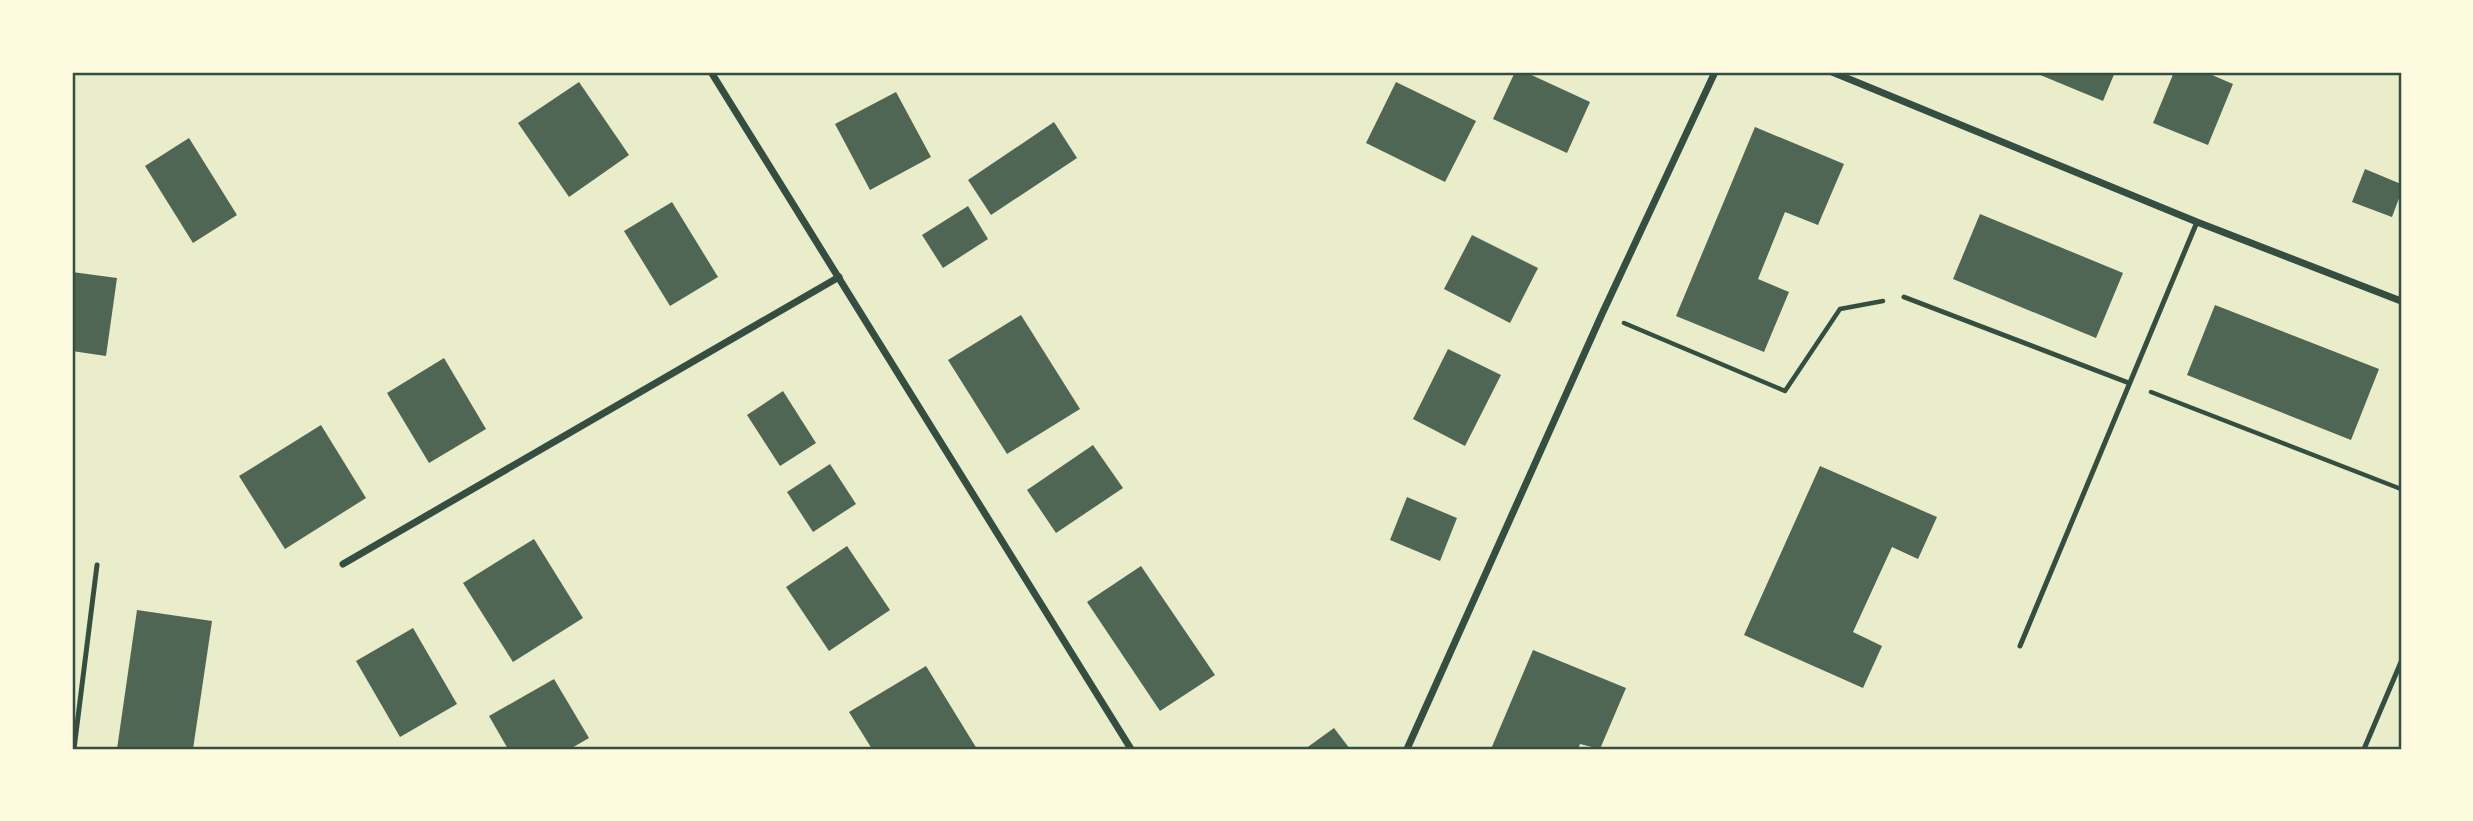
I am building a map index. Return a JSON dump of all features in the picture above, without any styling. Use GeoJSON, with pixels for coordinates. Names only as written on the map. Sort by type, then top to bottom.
{"type":"FeatureCollection","features":[{"type":"Feature","properties":{"kind":"street"},"geometry":{"type":"LineString","coordinates":[[712,72],[1131,749]]}},
{"type":"Feature","properties":{"kind":"street"},"geometry":{"type":"LineString","coordinates":[[1407,749],[1602,314],[1715,72]]}},
{"type":"Feature","properties":{"kind":"street"},"geometry":{"type":"LineString","coordinates":[[1832,72],[2197,222],[2401,301]]}},
{"type":"Feature","properties":{"kind":"street"},"geometry":{"type":"LineString","coordinates":[[343,564],[839,276]]}},
{"type":"Feature","properties":{"kind":"lane"},"geometry":{"type":"LineString","coordinates":[[2020,646],[2197,222]]}},
{"type":"Feature","properties":{"kind":"lane"},"geometry":{"type":"LineString","coordinates":[[1904,297],[2129,383]]}},
{"type":"Feature","properties":{"kind":"lane"},"geometry":{"type":"LineString","coordinates":[[74,749],[97,565]]}},
{"type":"Feature","properties":{"kind":"lane"},"geometry":{"type":"LineString","coordinates":[[2364,749],[2401,662]]}},
{"type":"Feature","properties":{"kind":"path"},"geometry":{"type":"LineString","coordinates":[[1602,314],[1786,391],[1840,309],[1904,297]]}},
{"type":"Feature","properties":{"kind":"path"},"geometry":{"type":"LineString","coordinates":[[2129,383],[2401,489]]}},
{"type":"Feature","properties":{"kind":"building"},"geometry":{"type":"Polygon","coordinates":[[[1515,72],[1525,72],[1590,102],[1567,153],[1493,119],[1515,72]]]}},
{"type":"Feature","properties":{"kind":"building"},"geometry":{"type":"Polygon","coordinates":[[[2033,72],[2115,72],[2103,101],[2033,72]]]}},
{"type":"Feature","properties":{"kind":"building"},"geometry":{"type":"Polygon","coordinates":[[[2174,72],[2205,72],[2233,84],[2208,145],[2153,123],[2174,72]]]}},
{"type":"Feature","properties":{"kind":"building"},"geometry":{"type":"Polygon","coordinates":[[[579,82],[629,155],[569,197],[518,123],[579,82]]]}},
{"type":"Feature","properties":{"kind":"building"},"geometry":{"type":"Polygon","coordinates":[[[1396,82],[1476,121],[1445,182],[1366,143],[1396,82]]]}},
{"type":"Feature","properties":{"kind":"building"},"geometry":{"type":"Polygon","coordinates":[[[896,92],[931,157],[870,190],[835,124],[896,92]]]}},
{"type":"Feature","properties":{"kind":"building"},"geometry":{"type":"Polygon","coordinates":[[[1054,122],[1077,158],[991,215],[968,180],[1054,122]]]}},
{"type":"Feature","properties":{"kind":"building"},"geometry":{"type":"Polygon","coordinates":[[[1755,127],[1844,164],[1818,225],[1785,212],[1758,279],[1789,292],[1764,352],[1676,316],[1755,127]]]}},
{"type":"Feature","properties":{"kind":"building"},"geometry":{"type":"Polygon","coordinates":[[[189,138],[237,215],[193,243],[145,166],[189,138]]]}},
{"type":"Feature","properties":{"kind":"building"},"geometry":{"type":"Polygon","coordinates":[[[2365,169],[2401,184],[2401,193],[2392,217],[2352,202],[2365,169]]]}},
{"type":"Feature","properties":{"kind":"building"},"geometry":{"type":"Polygon","coordinates":[[[672,202],[718,277],[670,306],[624,231],[672,202]]]}},
{"type":"Feature","properties":{"kind":"building"},"geometry":{"type":"Polygon","coordinates":[[[968,206],[988,239],[943,268],[922,235],[968,206]]]}},
{"type":"Feature","properties":{"kind":"building"},"geometry":{"type":"Polygon","coordinates":[[[1980,214],[2123,273],[2096,338],[1953,279],[1980,214]]]}},
{"type":"Feature","properties":{"kind":"building"},"geometry":{"type":"Polygon","coordinates":[[[1472,235],[1538,268],[1510,323],[1444,289],[1472,235]]]}},
{"type":"Feature","properties":{"kind":"building"},"geometry":{"type":"Polygon","coordinates":[[[72,272],[117,278],[106,356],[72,351],[72,272]]]}},
{"type":"Feature","properties":{"kind":"building"},"geometry":{"type":"Polygon","coordinates":[[[2215,305],[2379,369],[2351,440],[2187,375],[2215,305]]]}},
{"type":"Feature","properties":{"kind":"building"},"geometry":{"type":"Polygon","coordinates":[[[1021,315],[1080,409],[1007,454],[948,360],[1021,315]]]}},
{"type":"Feature","properties":{"kind":"building"},"geometry":{"type":"Polygon","coordinates":[[[1448,349],[1501,375],[1465,446],[1413,419],[1448,349]]]}},
{"type":"Feature","properties":{"kind":"building"},"geometry":{"type":"Polygon","coordinates":[[[444,358],[486,429],[429,463],[387,393],[444,358]]]}},
{"type":"Feature","properties":{"kind":"building"},"geometry":{"type":"Polygon","coordinates":[[[783,391],[816,443],[780,466],[747,415],[783,391]]]}},
{"type":"Feature","properties":{"kind":"building"},"geometry":{"type":"Polygon","coordinates":[[[321,425],[366,498],[285,549],[239,476],[321,425]]]}},
{"type":"Feature","properties":{"kind":"building"},"geometry":{"type":"Polygon","coordinates":[[[1093,445],[1123,488],[1056,533],[1027,490],[1093,445]]]}},
{"type":"Feature","properties":{"kind":"building"},"geometry":{"type":"Polygon","coordinates":[[[830,464],[856,504],[813,532],[787,492],[830,464]]]}},
{"type":"Feature","properties":{"kind":"building"},"geometry":{"type":"Polygon","coordinates":[[[1820,466],[1937,517],[1918,559],[1892,547],[1853,632],[1882,646],[1863,688],[1744,635],[1820,466]]]}},
{"type":"Feature","properties":{"kind":"building"},"geometry":{"type":"Polygon","coordinates":[[[1407,497],[1457,518],[1440,561],[1390,540],[1407,497]]]}},
{"type":"Feature","properties":{"kind":"building"},"geometry":{"type":"Polygon","coordinates":[[[534,539],[583,618],[513,662],[463,583],[534,539]]]}},
{"type":"Feature","properties":{"kind":"building"},"geometry":{"type":"Polygon","coordinates":[[[847,546],[890,610],[829,651],[786,587],[847,546]]]}},
{"type":"Feature","properties":{"kind":"building"},"geometry":{"type":"Polygon","coordinates":[[[1141,566],[1215,675],[1160,711],[1087,602],[1141,566]]]}},
{"type":"Feature","properties":{"kind":"building"},"geometry":{"type":"Polygon","coordinates":[[[137,610],[212,621],[193,749],[117,749],[137,610]]]}},
{"type":"Feature","properties":{"kind":"building"},"geometry":{"type":"Polygon","coordinates":[[[413,628],[457,704],[400,737],[356,661],[413,628]]]}},
{"type":"Feature","properties":{"kind":"building"},"geometry":{"type":"Polygon","coordinates":[[[1533,650],[1626,688],[1600,749],[1580,744],[1578,749],[1491,749],[1533,650]]]}},
{"type":"Feature","properties":{"kind":"building"},"geometry":{"type":"Polygon","coordinates":[[[926,666],[977,749],[872,749],[849,712],[926,666]]]}},
{"type":"Feature","properties":{"kind":"building"},"geometry":{"type":"Polygon","coordinates":[[[554,679],[589,738],[570,749],[508,749],[489,716],[554,679]]]}},
{"type":"Feature","properties":{"kind":"building"},"geometry":{"type":"Polygon","coordinates":[[[1334,728],[1350,749],[1305,749],[1334,728]]]}}]}
